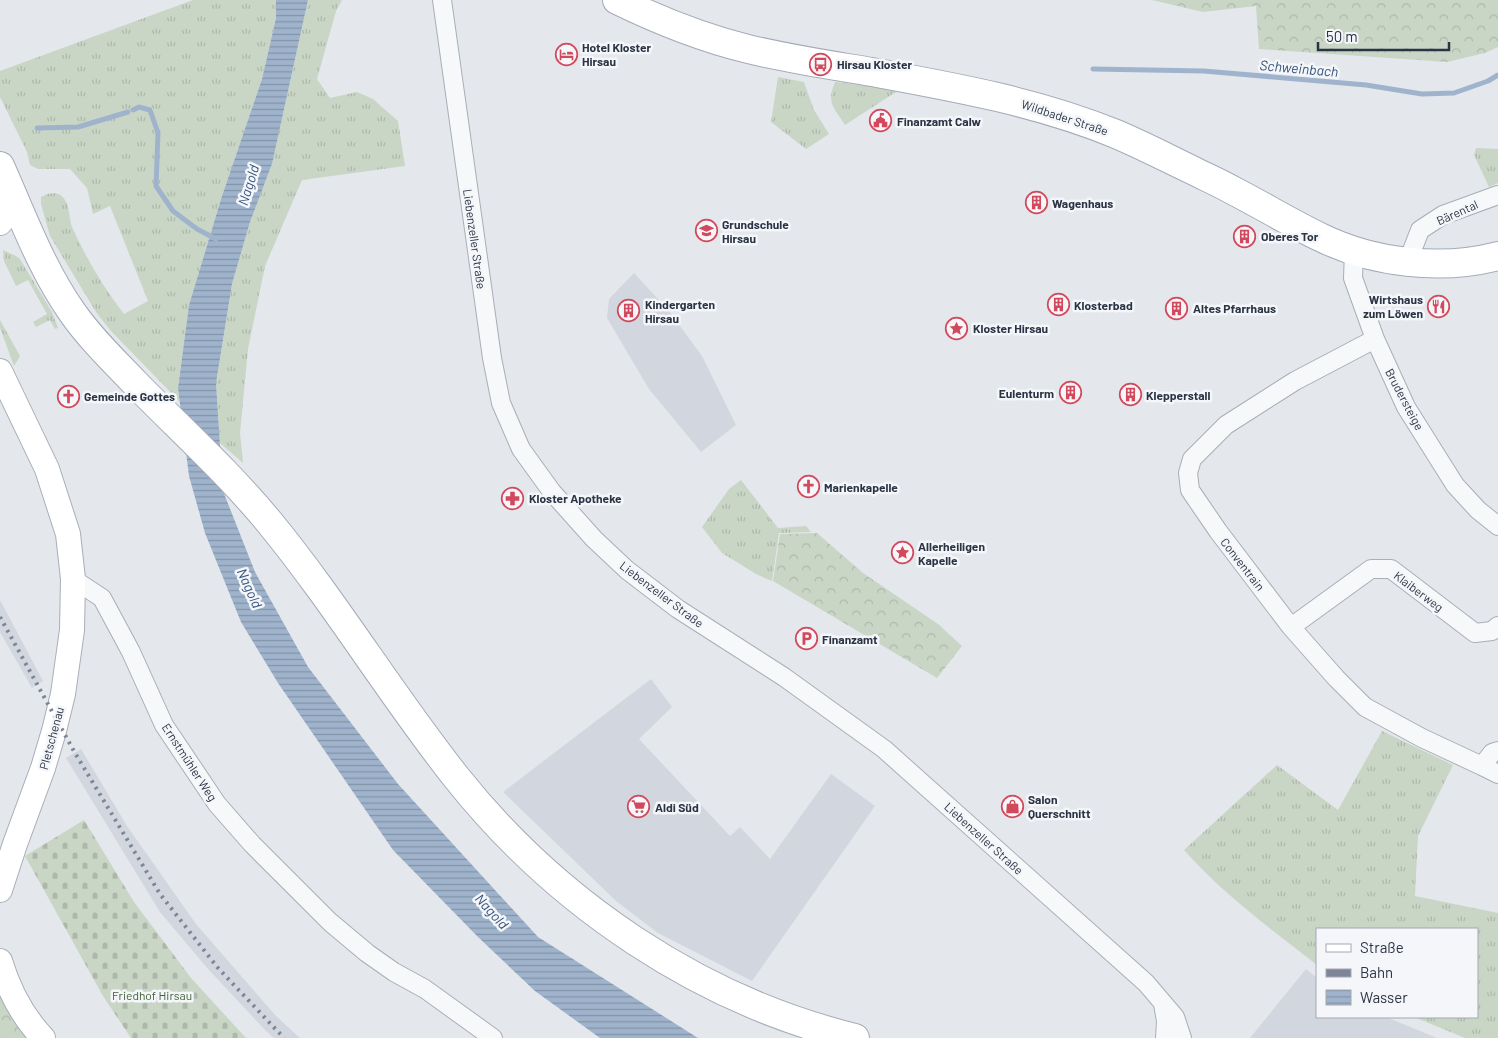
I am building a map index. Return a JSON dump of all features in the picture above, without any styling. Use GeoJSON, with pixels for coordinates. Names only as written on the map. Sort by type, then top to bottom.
{"type":"FeatureCollection","features":[{"type":"Feature","properties":{"kind":"main road","name":"Wildbader Straße"},"geometry":{"type":"LineString","coordinates":[[626,2],[690,31],[746,48],[782,57],[957,87],[1000,97],[1077,120],[1154,151],[1231,189],[1320,238],[1378,258],[1444,264],[1498,256]]}},
{"type":"Feature","properties":{"kind":"main road"},"geometry":{"type":"LineString","coordinates":[[0,166],[7,198],[7,215],[0,223]]}},
{"type":"Feature","properties":{"kind":"main road"},"geometry":{"type":"LineString","coordinates":[[7,198],[73,314],[95,342],[228,476],[268,520],[305,567],[398,700],[458,780],[506,834],[557,882],[602,918],[649,950],[702,981],[770,1012],[855,1038]]}},
{"type":"Feature","properties":{"kind":"main road"},"geometry":{"type":"LineString","coordinates":[[0,371],[46,469],[68,534],[73,579]]}},
{"type":"Feature","properties":{"kind":"main road","name":"Pletschenau"},"geometry":{"type":"LineString","coordinates":[[0,890],[14,844],[43,768],[63,694],[72,630],[73,579]]}},
{"type":"Feature","properties":{"kind":"main road"},"geometry":{"type":"LineString","coordinates":[[0,961],[5,978],[17,1003],[31,1025],[43,1038]]}},
{"type":"Feature","properties":{"kind":"street","name":"Liebenzeller Straße"},"geometry":{"type":"LineString","coordinates":[[445,5],[485,312],[501,403],[520,449],[552,492],[594,539],[627,570],[717,635],[784,677],[884,749],[1146,983],[1175,1017],[1182,1038]]}},
{"type":"Feature","properties":{"kind":"street","name":"Bärental"},"geometry":{"type":"LineString","coordinates":[[1408,261],[1420,230],[1444,215],[1498,195]]}},
{"type":"Feature","properties":{"kind":"street","name":"Brudersteige"},"geometry":{"type":"LineString","coordinates":[[1354,251],[1353,278],[1375,339],[1406,407],[1455,485],[1478,510],[1498,526]]}},
{"type":"Feature","properties":{"kind":"street","name":"Conventrain"},"geometry":{"type":"LineString","coordinates":[[1375,339],[1296,381],[1226,425],[1192,459],[1188,473],[1190,490],[1218,531],[1291,627],[1336,678],[1365,707],[1422,738],[1498,774]]}},
{"type":"Feature","properties":{"kind":"street","name":"Klaiberweg"},"geometry":{"type":"LineString","coordinates":[[1291,627],[1370,569],[1391,569],[1475,634],[1492,631],[1498,626]]}},
{"type":"Feature","properties":{"kind":"street","name":"Ernstmühler Weg"},"geometry":{"type":"LineString","coordinates":[[73,579],[102,598],[131,652],[164,725],[217,804],[252,844],[330,922],[367,953],[394,972],[425,989],[493,1038]]}},
{"type":"Feature","properties":{"kind":"street"},"geometry":{"type":"LineString","coordinates":[[1482,766],[1492,753],[1498,751]]}},
{"type":"Feature","properties":{"kind":"street"},"geometry":{"type":"LineString","coordinates":[[1163,1001],[1166,1021],[1165,1038]]}},
{"type":"Feature","properties":{"kind":"shaded area"},"geometry":{"type":"Polygon","coordinates":[[[634,273],[669,311],[702,356],[736,425],[701,452],[649,389],[607,318],[609,299],[634,273]]]}},
{"type":"Feature","properties":{"kind":"shaded area"},"geometry":{"type":"Polygon","coordinates":[[[0,600],[43,681],[32,688],[0,632],[0,600]]]}},
{"type":"Feature","properties":{"kind":"shaded area"},"geometry":{"type":"Polygon","coordinates":[[[651,679],[672,707],[639,739],[730,836],[740,827],[770,859],[831,774],[875,806],[752,981],[658,933],[616,901],[503,792],[651,679]]]}},
{"type":"Feature","properties":{"kind":"shaded area"},"geometry":{"type":"Polygon","coordinates":[[[81,749],[127,826],[196,924],[276,1016],[300,1038],[274,1038],[266,1031],[208,969],[160,912],[66,758],[81,749]]]}},
{"type":"Feature","properties":{"kind":"shaded area"},"geometry":{"type":"Polygon","coordinates":[[[1306,969],[1316,977],[1316,1018],[1388,1018],[1437,1038],[1250,1038],[1306,969]]]}},
{"type":"Feature","properties":{"kind":"green space"},"geometry":{"type":"Polygon","coordinates":[[[193,0],[276,0],[276,18],[262,79],[222,196],[189,305],[178,387],[180,402],[110,330],[96,312],[50,236],[41,204],[41,197],[54,193],[60,195],[65,200],[72,227],[83,250],[102,283],[124,314],[148,301],[110,206],[93,214],[87,188],[70,169],[38,169],[30,165],[27,152],[0,97],[0,71],[193,0]]]}},
{"type":"Feature","properties":{"kind":"green space"},"geometry":{"type":"Polygon","coordinates":[[[308,0],[342,0],[336,11],[317,79],[330,98],[357,92],[373,99],[398,121],[405,166],[302,180],[265,266],[248,349],[240,433],[243,463],[220,443],[216,383],[232,284],[250,222],[272,164],[308,0]]]}},
{"type":"Feature","properties":{"kind":"green space"},"geometry":{"type":"Polygon","coordinates":[[[1152,0],[1498,0],[1498,47],[1485,53],[1447,62],[1259,49],[1256,6],[1203,12],[1152,0]]]}},
{"type":"Feature","properties":{"kind":"green space"},"geometry":{"type":"Polygon","coordinates":[[[778,77],[804,82],[814,110],[829,134],[806,149],[771,122],[778,77]]]}},
{"type":"Feature","properties":{"kind":"green space"},"geometry":{"type":"Polygon","coordinates":[[[835,82],[899,90],[845,125],[831,101],[835,82]]]}},
{"type":"Feature","properties":{"kind":"green space"},"geometry":{"type":"Polygon","coordinates":[[[1476,148],[1498,149],[1498,183],[1489,187],[1474,155],[1476,148]]]}},
{"type":"Feature","properties":{"kind":"green space"},"geometry":{"type":"Polygon","coordinates":[[[3,250],[20,259],[52,312],[58,328],[55,329],[50,320],[36,327],[33,322],[47,314],[28,280],[16,286],[4,261],[3,250]]]}},
{"type":"Feature","properties":{"kind":"green space"},"geometry":{"type":"Polygon","coordinates":[[[0,320],[20,356],[14,366],[0,328],[0,320]]]}},
{"type":"Feature","properties":{"kind":"green space"},"geometry":{"type":"Polygon","coordinates":[[[741,480],[778,528],[806,526],[811,532],[779,533],[772,581],[756,574],[722,553],[702,527],[729,489],[741,480]]]}},
{"type":"Feature","properties":{"kind":"green space"},"geometry":{"type":"Polygon","coordinates":[[[817,533],[863,573],[938,624],[962,646],[937,678],[773,581],[780,534],[817,533]]]}},
{"type":"Feature","properties":{"kind":"green space"},"geometry":{"type":"Polygon","coordinates":[[[1382,731],[1453,765],[1418,836],[1415,896],[1498,913],[1498,1038],[1465,1038],[1416,1018],[1478,1018],[1478,928],[1316,928],[1316,964],[1231,896],[1184,850],[1277,765],[1338,810],[1382,731]]]}},
{"type":"Feature","properties":{"kind":"green space","name":"Friedhof Hirsau"},"geometry":{"type":"Polygon","coordinates":[[[84,820],[134,902],[191,978],[246,1038],[131,1038],[103,996],[25,856],[84,820]]]}},
{"type":"Feature","properties":{"kind":"green space"},"geometry":{"type":"Polygon","coordinates":[[[0,990],[33,1038],[0,1038],[0,990]]]}},
{"type":"Feature","properties":{"kind":"water","name":"Nagold"},"geometry":{"type":"Polygon","coordinates":[[[276,0],[308,0],[272,164],[250,222],[232,284],[216,383],[223,491],[255,572],[308,667],[398,784],[538,937],[698,1038],[600,1038],[535,991],[478,937],[393,850],[278,683],[241,622],[205,533],[189,476],[178,388],[189,305],[222,196],[262,79],[276,18],[276,0]]]}},
{"type":"Feature","properties":{"kind":"waterway","name":"Schweinbach"},"geometry":{"type":"LineString","coordinates":[[1093,69],[1204,71],[1366,85],[1422,94],[1454,93],[1488,81],[1498,75]]}},
{"type":"Feature","properties":{"kind":"waterway"},"geometry":{"type":"LineString","coordinates":[[133,110],[139,107],[150,110],[158,133],[156,186],[173,211],[197,229],[216,239]]}},
{"type":"Feature","properties":{"kind":"waterway"},"geometry":{"type":"LineString","coordinates":[[37,128],[78,127],[128,112]]}},
{"type":"Feature","properties":{"kind":"railway"},"geometry":{"type":"LineString","coordinates":[[0,617],[75,753],[160,894],[218,968],[284,1038]]}},
{"type":"Feature","properties":{"kind":"place","name":"Hotel Kloster Hirsau"},"geometry":{"type":"Point","coordinates":[566,54]}},
{"type":"Feature","properties":{"kind":"place","name":"Hirsau Kloster"},"geometry":{"type":"Point","coordinates":[821,64]}},
{"type":"Feature","properties":{"kind":"place","name":"Finanzamt Calw"},"geometry":{"type":"Point","coordinates":[881,121]}},
{"type":"Feature","properties":{"kind":"place","name":"Wagenhaus"},"geometry":{"type":"Point","coordinates":[1036,203]}},
{"type":"Feature","properties":{"kind":"place","name":"Grundschule Hirsau"},"geometry":{"type":"Point","coordinates":[706,231]}},
{"type":"Feature","properties":{"kind":"place","name":"Oberes Tor"},"geometry":{"type":"Point","coordinates":[1245,236]}},
{"type":"Feature","properties":{"kind":"place","name":"Klosterbad"},"geometry":{"type":"Point","coordinates":[1058,305]}},
{"type":"Feature","properties":{"kind":"place","name":"Wirtshaus zum Löwen"},"geometry":{"type":"Point","coordinates":[1439,306]}},
{"type":"Feature","properties":{"kind":"place","name":"Altes Pfarrhaus"},"geometry":{"type":"Point","coordinates":[1177,308]}},
{"type":"Feature","properties":{"kind":"place","name":"Kindergarten Hirsau"},"geometry":{"type":"Point","coordinates":[629,311]}},
{"type":"Feature","properties":{"kind":"place","name":"Kloster Hirsau"},"geometry":{"type":"Point","coordinates":[957,328]}},
{"type":"Feature","properties":{"kind":"place","name":"Eulenturm"},"geometry":{"type":"Point","coordinates":[1070,393]}},
{"type":"Feature","properties":{"kind":"place","name":"Klepperstall"},"geometry":{"type":"Point","coordinates":[1130,395]}},
{"type":"Feature","properties":{"kind":"place","name":"Gemeinde Gottes"},"geometry":{"type":"Point","coordinates":[68,396]}},
{"type":"Feature","properties":{"kind":"place","name":"Marienkapelle"},"geometry":{"type":"Point","coordinates":[808,487]}},
{"type":"Feature","properties":{"kind":"place","name":"Kloster Apotheke"},"geometry":{"type":"Point","coordinates":[513,498]}},
{"type":"Feature","properties":{"kind":"place","name":"Allerheiligen Kapelle"},"geometry":{"type":"Point","coordinates":[902,553]}},
{"type":"Feature","properties":{"kind":"place","name":"Finanzamt"},"geometry":{"type":"Point","coordinates":[806,639]}},
{"type":"Feature","properties":{"kind":"place","name":"Salon Querschnitt"},"geometry":{"type":"Point","coordinates":[1012,806]}},
{"type":"Feature","properties":{"kind":"place","name":"Aldi Süd"},"geometry":{"type":"Point","coordinates":[639,807]}}]}
